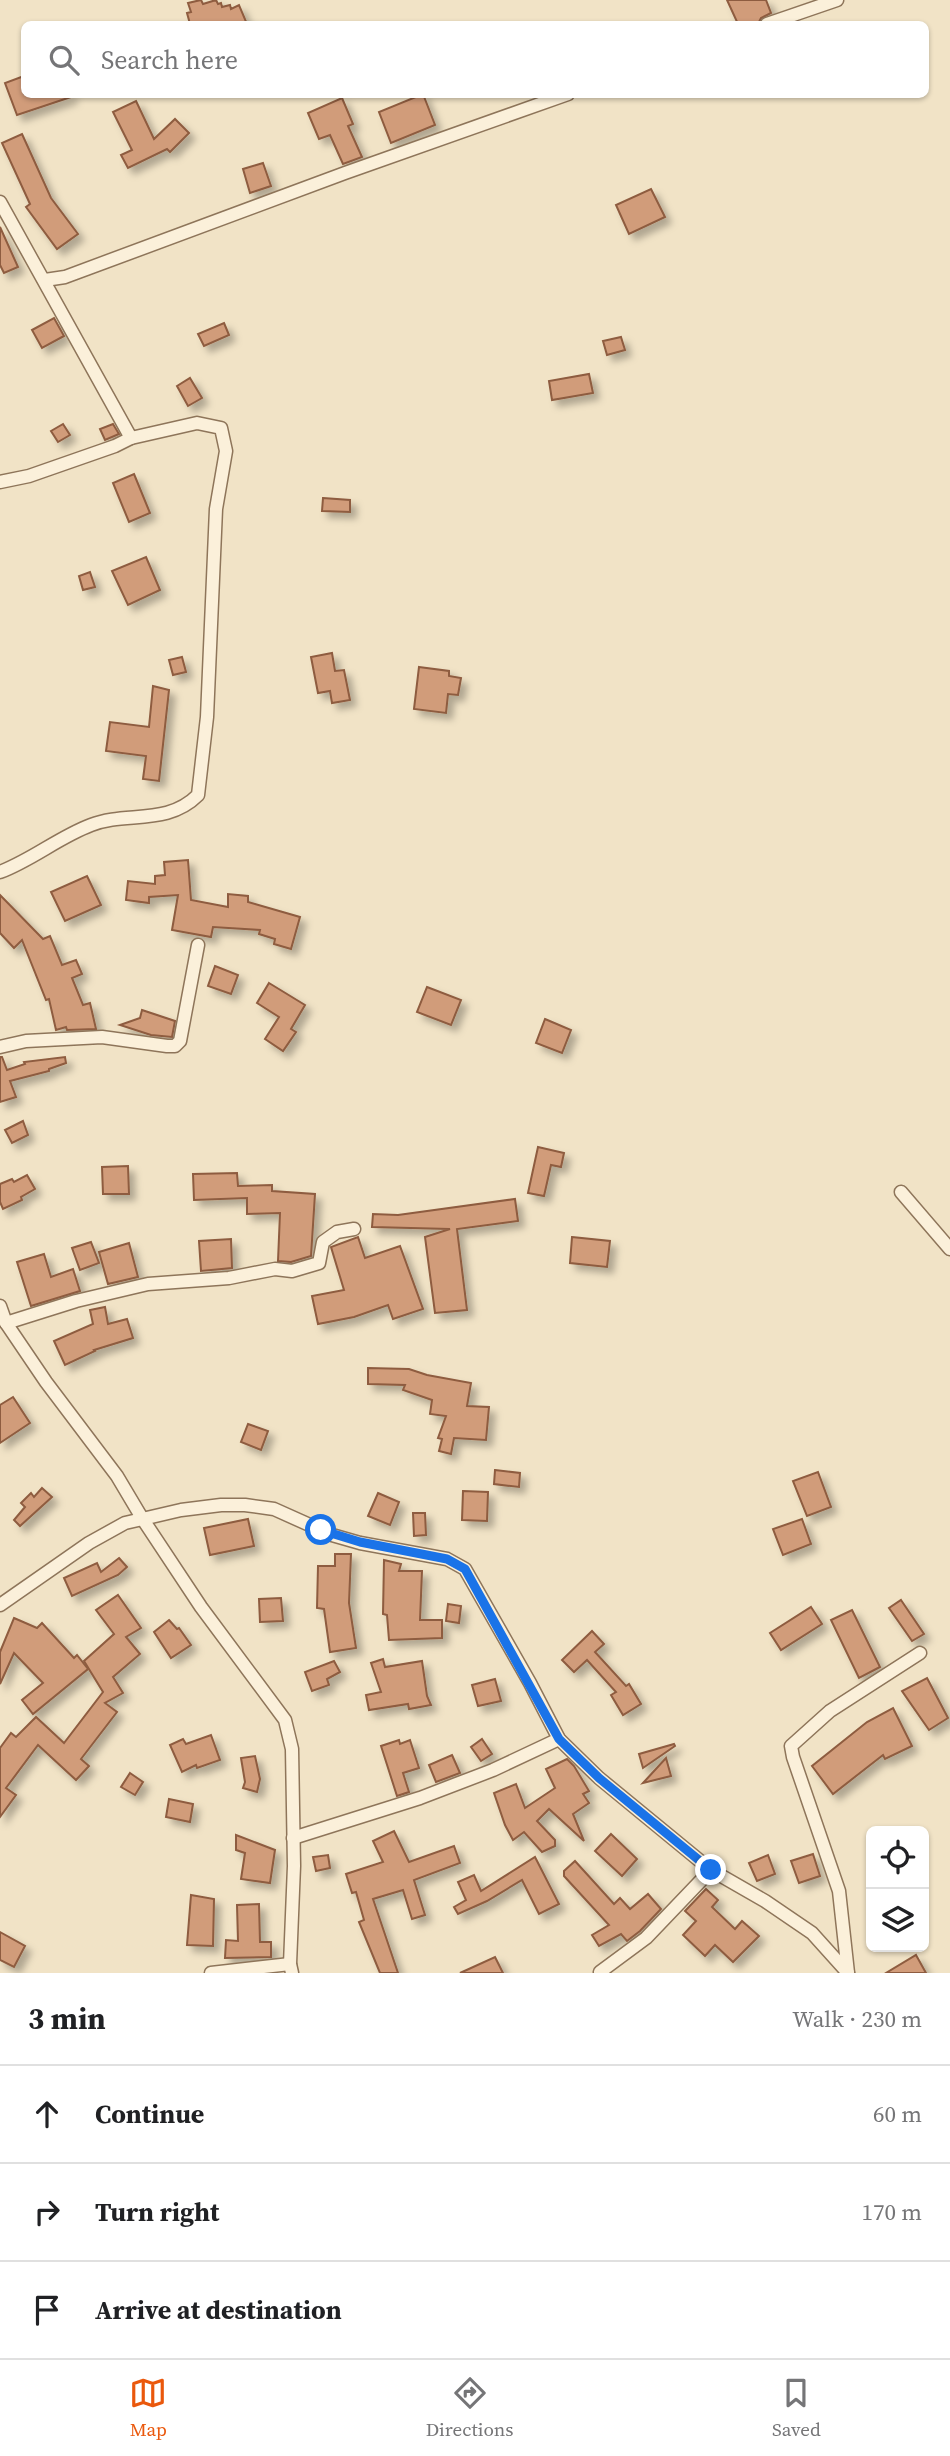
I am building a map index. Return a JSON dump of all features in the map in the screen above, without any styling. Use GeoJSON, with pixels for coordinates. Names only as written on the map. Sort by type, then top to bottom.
{"type":"FeatureCollection","features":[{"type":"Feature","properties":{"kind":"street"},"geometry":{"type":"LineString","coordinates":[[776,21],[837,0]]}},
{"type":"Feature","properties":{"kind":"street"},"geometry":{"type":"LineString","coordinates":[[45,280],[65,277],[557,98]]}},
{"type":"Feature","properties":{"kind":"street"},"geometry":{"type":"LineString","coordinates":[[0,202],[131,438]]}},
{"type":"Feature","properties":{"kind":"street"},"geometry":{"type":"LineString","coordinates":[[0,482],[29,476],[131,438],[197,423],[221,428],[226,451],[216,509],[207,717],[198,795],[183,806],[163,814],[93,824],[0,872]]}},
{"type":"Feature","properties":{"kind":"street"},"geometry":{"type":"LineString","coordinates":[[0,1047],[26,1041],[102,1037],[176,1046],[180,1041],[198,945]]}},
{"type":"Feature","properties":{"kind":"street"},"geometry":{"type":"LineString","coordinates":[[901,1192],[950,1249]]}},
{"type":"Feature","properties":{"kind":"street"},"geometry":{"type":"LineString","coordinates":[[6,1323],[76,1301],[148,1284],[217,1279],[275,1269],[309,1268],[319,1263],[323,1242],[337,1232],[354,1229]]}},
{"type":"Feature","properties":{"kind":"street"},"geometry":{"type":"LineString","coordinates":[[0,1306],[6,1323],[46,1382],[117,1476],[201,1607],[285,1720],[292,1749],[294,1867],[291,1969],[211,1973]]}},
{"type":"Feature","properties":{"kind":"street"},"geometry":{"type":"LineString","coordinates":[[0,1605],[89,1543],[125,1523],[181,1510],[221,1505],[254,1506],[282,1512],[332,1535],[447,1559],[465,1569],[559,1739],[599,1778],[711,1870],[757,1895],[812,1933],[848,1973],[839,1891],[791,1746],[830,1711],[920,1653]]}},
{"type":"Feature","properties":{"kind":"street"},"geometry":{"type":"LineString","coordinates":[[292,1838],[420,1798],[559,1739]]}},
{"type":"Feature","properties":{"kind":"street"},"geometry":{"type":"LineString","coordinates":[[600,1972],[646,1938],[711,1870]]}},
{"type":"Feature","properties":{"kind":"building"},"geometry":{"type":"Polygon","coordinates":[[[201,0],[203,4],[216,0],[222,7],[230,5],[231,9],[239,5],[246,21],[189,21],[187,13],[191,12],[188,3],[201,0]]]}},
{"type":"Feature","properties":{"kind":"building"},"geometry":{"type":"Polygon","coordinates":[[[727,0],[766,0],[771,13],[760,21],[737,21],[727,0]]]}},
{"type":"Feature","properties":{"kind":"building"},"geometry":{"type":"Polygon","coordinates":[[[21,77],[21,98],[68,98],[17,115],[5,83],[21,77]]]}},
{"type":"Feature","properties":{"kind":"building"},"geometry":{"type":"Polygon","coordinates":[[[342,98],[353,124],[348,126],[362,157],[343,164],[330,135],[319,139],[308,113],[342,98]]]}},
{"type":"Feature","properties":{"kind":"building"},"geometry":{"type":"Polygon","coordinates":[[[413,98],[425,98],[435,125],[391,143],[379,112],[413,98]]]}},
{"type":"Feature","properties":{"kind":"building"},"geometry":{"type":"Polygon","coordinates":[[[136,101],[154,139],[175,119],[189,133],[170,152],[167,149],[128,168],[121,155],[132,150],[113,112],[136,101]]]}},
{"type":"Feature","properties":{"kind":"building"},"geometry":{"type":"Polygon","coordinates":[[[22,134],[51,198],[78,234],[57,249],[26,207],[30,204],[2,143],[22,134]]]}},
{"type":"Feature","properties":{"kind":"building"},"geometry":{"type":"Polygon","coordinates":[[[263,163],[271,186],[250,193],[243,169],[263,163]]]}},
{"type":"Feature","properties":{"kind":"building"},"geometry":{"type":"Polygon","coordinates":[[[651,189],[665,217],[629,234],[616,205],[651,189]]]}},
{"type":"Feature","properties":{"kind":"building"},"geometry":{"type":"Polygon","coordinates":[[[0,227],[18,267],[4,273],[0,265],[0,227]]]}},
{"type":"Feature","properties":{"kind":"building"},"geometry":{"type":"Polygon","coordinates":[[[54,318],[64,336],[42,348],[32,330],[54,318]]]}},
{"type":"Feature","properties":{"kind":"building"},"geometry":{"type":"Polygon","coordinates":[[[224,323],[229,335],[204,346],[198,334],[224,323]]]}},
{"type":"Feature","properties":{"kind":"building"},"geometry":{"type":"Polygon","coordinates":[[[621,337],[625,350],[607,355],[603,341],[621,337]]]}},
{"type":"Feature","properties":{"kind":"building"},"geometry":{"type":"Polygon","coordinates":[[[589,374],[593,393],[552,400],[549,381],[589,374]]]}},
{"type":"Feature","properties":{"kind":"building"},"geometry":{"type":"Polygon","coordinates":[[[190,378],[202,398],[188,406],[177,386],[190,378]]]}},
{"type":"Feature","properties":{"kind":"building"},"geometry":{"type":"Polygon","coordinates":[[[63,424],[70,435],[58,442],[51,431],[63,424]]]}},
{"type":"Feature","properties":{"kind":"building"},"geometry":{"type":"Polygon","coordinates":[[[113,424],[119,434],[105,440],[100,429],[113,424]]]}},
{"type":"Feature","properties":{"kind":"building"},"geometry":{"type":"Polygon","coordinates":[[[134,474],[150,513],[129,522],[113,483],[134,474]]]}},
{"type":"Feature","properties":{"kind":"building"},"geometry":{"type":"Polygon","coordinates":[[[323,498],[350,500],[350,512],[322,511],[323,498]]]}},
{"type":"Feature","properties":{"kind":"building"},"geometry":{"type":"Polygon","coordinates":[[[146,557],[160,590],[128,605],[112,571],[146,557]]]}},
{"type":"Feature","properties":{"kind":"building"},"geometry":{"type":"Polygon","coordinates":[[[90,572],[95,587],[83,590],[79,576],[90,572]]]}},
{"type":"Feature","properties":{"kind":"building"},"geometry":{"type":"Polygon","coordinates":[[[332,653],[335,671],[344,670],[350,700],[332,703],[330,691],[318,693],[311,657],[332,653]]]}},
{"type":"Feature","properties":{"kind":"building"},"geometry":{"type":"Polygon","coordinates":[[[182,657],[186,672],[173,675],[169,660],[182,657]]]}},
{"type":"Feature","properties":{"kind":"building"},"geometry":{"type":"Polygon","coordinates":[[[419,667],[449,671],[449,676],[461,678],[458,695],[448,694],[446,713],[414,709],[419,667]]]}},
{"type":"Feature","properties":{"kind":"building"},"geometry":{"type":"Polygon","coordinates":[[[153,686],[169,690],[159,781],[143,779],[146,756],[106,751],[110,722],[149,727],[153,686]]]}},
{"type":"Feature","properties":{"kind":"building"},"geometry":{"type":"Polygon","coordinates":[[[188,860],[191,900],[228,907],[228,894],[248,896],[248,902],[300,917],[291,949],[274,944],[275,939],[259,934],[260,930],[213,927],[211,937],[172,930],[178,895],[149,897],[149,903],[126,900],[128,881],[155,884],[155,876],[165,875],[164,862],[188,860]]]}},
{"type":"Feature","properties":{"kind":"building"},"geometry":{"type":"Polygon","coordinates":[[[87,876],[101,905],[65,921],[51,892],[87,876]]]}},
{"type":"Feature","properties":{"kind":"building"},"geometry":{"type":"Polygon","coordinates":[[[0,895],[43,939],[50,936],[62,965],[76,960],[82,974],[72,978],[83,1005],[90,1003],[96,1029],[67,1030],[66,1027],[56,1030],[49,999],[46,1000],[22,940],[14,948],[0,933],[0,895]]]}},
{"type":"Feature","properties":{"kind":"building"},"geometry":{"type":"Polygon","coordinates":[[[215,966],[238,975],[231,994],[208,986],[215,966]]]}},
{"type":"Feature","properties":{"kind":"building"},"geometry":{"type":"Polygon","coordinates":[[[269,983],[305,1005],[291,1029],[296,1032],[283,1051],[265,1039],[279,1017],[257,1003],[269,983]]]}},
{"type":"Feature","properties":{"kind":"building"},"geometry":{"type":"Polygon","coordinates":[[[427,987],[461,1000],[451,1025],[417,1012],[427,987]]]}},
{"type":"Feature","properties":{"kind":"building"},"geometry":{"type":"Polygon","coordinates":[[[142,1010],[175,1021],[172,1037],[151,1035],[120,1025],[140,1018],[142,1010]]]}},
{"type":"Feature","properties":{"kind":"building"},"geometry":{"type":"Polygon","coordinates":[[[545,1019],[571,1030],[562,1053],[536,1043],[545,1019]]]}},
{"type":"Feature","properties":{"kind":"building"},"geometry":{"type":"Polygon","coordinates":[[[0,1057],[7,1070],[25,1064],[24,1062],[65,1057],[66,1063],[49,1071],[10,1081],[16,1097],[0,1102],[0,1057]]]}},
{"type":"Feature","properties":{"kind":"building"},"geometry":{"type":"Polygon","coordinates":[[[23,1121],[28,1135],[12,1143],[5,1130],[23,1121]]]}},
{"type":"Feature","properties":{"kind":"building"},"geometry":{"type":"Polygon","coordinates":[[[538,1147],[564,1153],[561,1167],[551,1165],[544,1196],[528,1193],[538,1147]]]}},
{"type":"Feature","properties":{"kind":"building"},"geometry":{"type":"Polygon","coordinates":[[[128,1166],[129,1194],[103,1194],[102,1167],[128,1166]]]}},
{"type":"Feature","properties":{"kind":"building"},"geometry":{"type":"Polygon","coordinates":[[[237,1173],[238,1186],[272,1185],[272,1191],[315,1194],[311,1256],[291,1262],[278,1261],[280,1213],[247,1214],[247,1198],[194,1200],[193,1174],[237,1173]]]}},
{"type":"Feature","properties":{"kind":"building"},"geometry":{"type":"Polygon","coordinates":[[[27,1175],[35,1189],[21,1197],[22,1200],[3,1209],[0,1202],[0,1184],[12,1179],[14,1182],[27,1175]]]}},
{"type":"Feature","properties":{"kind":"building"},"geometry":{"type":"Polygon","coordinates":[[[515,1199],[518,1221],[457,1229],[467,1310],[435,1313],[425,1237],[450,1229],[372,1227],[373,1214],[398,1215],[515,1199]]]}},
{"type":"Feature","properties":{"kind":"building"},"geometry":{"type":"Polygon","coordinates":[[[358,1237],[365,1258],[400,1246],[423,1309],[393,1319],[388,1305],[354,1317],[318,1324],[312,1296],[344,1290],[331,1247],[358,1237]]]}},
{"type":"Feature","properties":{"kind":"building"},"geometry":{"type":"Polygon","coordinates":[[[572,1237],[610,1241],[607,1267],[570,1263],[572,1237]]]}},
{"type":"Feature","properties":{"kind":"building"},"geometry":{"type":"Polygon","coordinates":[[[231,1239],[232,1268],[201,1271],[199,1241],[231,1239]]]}},
{"type":"Feature","properties":{"kind":"building"},"geometry":{"type":"Polygon","coordinates":[[[91,1242],[99,1263],[80,1270],[72,1248],[91,1242]]]}},
{"type":"Feature","properties":{"kind":"building"},"geometry":{"type":"Polygon","coordinates":[[[129,1243],[138,1277],[108,1284],[99,1252],[129,1243]]]}},
{"type":"Feature","properties":{"kind":"building"},"geometry":{"type":"Polygon","coordinates":[[[44,1254],[51,1277],[73,1269],[80,1291],[31,1306],[17,1262],[44,1254]]]}},
{"type":"Feature","properties":{"kind":"building"},"geometry":{"type":"Polygon","coordinates":[[[105,1307],[108,1324],[127,1319],[133,1338],[94,1350],[65,1365],[54,1341],[93,1324],[90,1310],[105,1307]]]}},
{"type":"Feature","properties":{"kind":"building"},"geometry":{"type":"Polygon","coordinates":[[[368,1368],[409,1369],[471,1383],[467,1406],[489,1407],[486,1440],[454,1438],[451,1454],[439,1451],[442,1439],[438,1438],[446,1416],[430,1414],[432,1400],[403,1390],[405,1385],[368,1384],[368,1368]]]}},
{"type":"Feature","properties":{"kind":"building"},"geometry":{"type":"Polygon","coordinates":[[[13,1397],[30,1423],[0,1443],[0,1405],[13,1397]]]}},
{"type":"Feature","properties":{"kind":"building"},"geometry":{"type":"Polygon","coordinates":[[[248,1424],[268,1431],[261,1450],[241,1442],[248,1424]]]}},
{"type":"Feature","properties":{"kind":"building"},"geometry":{"type":"Polygon","coordinates":[[[495,1470],[520,1473],[519,1487],[494,1484],[495,1470]]]}},
{"type":"Feature","properties":{"kind":"building"},"geometry":{"type":"Polygon","coordinates":[[[818,1472],[831,1507],[807,1516],[793,1481],[818,1472]]]}},
{"type":"Feature","properties":{"kind":"building"},"geometry":{"type":"Polygon","coordinates":[[[42,1488],[52,1497],[20,1526],[14,1520],[25,1507],[21,1503],[31,1493],[34,1497],[42,1488]]]}},
{"type":"Feature","properties":{"kind":"building"},"geometry":{"type":"Polygon","coordinates":[[[463,1491],[488,1492],[487,1521],[462,1520],[463,1491]]]}},
{"type":"Feature","properties":{"kind":"building"},"geometry":{"type":"Polygon","coordinates":[[[378,1493],[399,1502],[390,1525],[368,1516],[378,1493]]]}},
{"type":"Feature","properties":{"kind":"building"},"geometry":{"type":"Polygon","coordinates":[[[413,1513],[425,1513],[426,1535],[414,1536],[413,1513]]]}},
{"type":"Feature","properties":{"kind":"building"},"geometry":{"type":"Polygon","coordinates":[[[248,1519],[254,1546],[210,1555],[204,1528],[248,1519]]]}},
{"type":"Feature","properties":{"kind":"building"},"geometry":{"type":"Polygon","coordinates":[[[802,1519],[811,1544],[783,1555],[773,1529],[802,1519]]]}},
{"type":"Feature","properties":{"kind":"building"},"geometry":{"type":"Polygon","coordinates":[[[335,1554],[351,1554],[349,1603],[356,1648],[330,1652],[324,1609],[317,1608],[318,1566],[335,1566],[335,1554]]]}},
{"type":"Feature","properties":{"kind":"building"},"geometry":{"type":"Polygon","coordinates":[[[119,1558],[127,1567],[118,1575],[72,1596],[64,1578],[97,1563],[101,1572],[119,1558]]]}},
{"type":"Feature","properties":{"kind":"building"},"geometry":{"type":"Polygon","coordinates":[[[384,1560],[401,1564],[399,1571],[422,1571],[420,1620],[442,1620],[442,1638],[389,1640],[387,1615],[383,1614],[384,1560]]]}},
{"type":"Feature","properties":{"kind":"building"},"geometry":{"type":"Polygon","coordinates":[[[118,1595],[141,1628],[126,1637],[140,1654],[113,1677],[123,1693],[105,1703],[117,1712],[81,1759],[89,1766],[76,1780],[38,1745],[6,1788],[16,1795],[0,1817],[0,1748],[11,1733],[16,1737],[36,1717],[64,1743],[103,1692],[84,1661],[114,1634],[96,1610],[118,1595]]]}},
{"type":"Feature","properties":{"kind":"building"},"geometry":{"type":"Polygon","coordinates":[[[281,1598],[283,1621],[260,1622],[259,1599],[281,1598]]]}},
{"type":"Feature","properties":{"kind":"building"},"geometry":{"type":"Polygon","coordinates":[[[901,1600],[924,1634],[912,1641],[889,1608],[901,1600]]]}},
{"type":"Feature","properties":{"kind":"building"},"geometry":{"type":"Polygon","coordinates":[[[448,1604],[461,1606],[459,1623],[446,1621],[448,1604]]]}},
{"type":"Feature","properties":{"kind":"building"},"geometry":{"type":"Polygon","coordinates":[[[811,1607],[822,1624],[781,1650],[770,1633],[811,1607]]]}},
{"type":"Feature","properties":{"kind":"building"},"geometry":{"type":"Polygon","coordinates":[[[852,1610],[880,1667],[859,1678],[831,1620],[852,1610]]]}},
{"type":"Feature","properties":{"kind":"building"},"geometry":{"type":"Polygon","coordinates":[[[14,1618],[37,1628],[42,1623],[74,1658],[77,1655],[88,1669],[33,1714],[22,1700],[43,1683],[14,1653],[0,1684],[0,1652],[14,1618]]]}},
{"type":"Feature","properties":{"kind":"building"},"geometry":{"type":"Polygon","coordinates":[[[169,1620],[179,1628],[191,1645],[171,1658],[154,1632],[169,1620]]]}},
{"type":"Feature","properties":{"kind":"building"},"geometry":{"type":"Polygon","coordinates":[[[592,1631],[604,1644],[595,1652],[626,1686],[629,1684],[641,1704],[623,1715],[611,1695],[616,1692],[587,1660],[574,1672],[562,1660],[592,1631]]]}},
{"type":"Feature","properties":{"kind":"building"},"geometry":{"type":"Polygon","coordinates":[[[383,1659],[385,1667],[422,1661],[427,1696],[431,1705],[409,1709],[408,1704],[369,1710],[366,1695],[381,1692],[371,1663],[383,1659]]]}},
{"type":"Feature","properties":{"kind":"building"},"geometry":{"type":"Polygon","coordinates":[[[334,1661],[340,1672],[327,1679],[329,1685],[312,1691],[305,1672],[334,1661]]]}},
{"type":"Feature","properties":{"kind":"building"},"geometry":{"type":"Polygon","coordinates":[[[927,1678],[948,1718],[929,1730],[902,1691],[927,1678]]]}},
{"type":"Feature","properties":{"kind":"building"},"geometry":{"type":"Polygon","coordinates":[[[495,1679],[501,1701],[478,1706],[472,1685],[495,1679]]]}},
{"type":"Feature","properties":{"kind":"building"},"geometry":{"type":"Polygon","coordinates":[[[893,1708],[912,1746],[885,1759],[883,1755],[833,1794],[812,1766],[867,1722],[893,1708]]]}},
{"type":"Feature","properties":{"kind":"building"},"geometry":{"type":"Polygon","coordinates":[[[211,1735],[220,1760],[197,1768],[196,1765],[182,1772],[170,1745],[183,1739],[186,1744],[211,1735]]]}},
{"type":"Feature","properties":{"kind":"building"},"geometry":{"type":"Polygon","coordinates":[[[482,1739],[492,1754],[481,1761],[471,1747],[482,1739]]]}},
{"type":"Feature","properties":{"kind":"building"},"geometry":{"type":"Polygon","coordinates":[[[399,1740],[400,1744],[410,1740],[419,1768],[403,1773],[409,1792],[397,1796],[381,1746],[399,1740]]]}},
{"type":"Feature","properties":{"kind":"building"},"geometry":{"type":"Polygon","coordinates":[[[674,1744],[675,1746],[643,1768],[639,1754],[674,1744]]]}},
{"type":"Feature","properties":{"kind":"building"},"geometry":{"type":"Polygon","coordinates":[[[452,1755],[460,1773],[436,1782],[429,1765],[452,1755]]]}},
{"type":"Feature","properties":{"kind":"building"},"geometry":{"type":"Polygon","coordinates":[[[255,1756],[260,1779],[257,1792],[243,1788],[245,1782],[241,1758],[255,1756]]]}},
{"type":"Feature","properties":{"kind":"building"},"geometry":{"type":"Polygon","coordinates":[[[666,1758],[671,1776],[643,1783],[666,1758]]]}},
{"type":"Feature","properties":{"kind":"building"},"geometry":{"type":"Polygon","coordinates":[[[567,1759],[589,1791],[583,1794],[589,1803],[573,1814],[584,1841],[549,1809],[537,1821],[555,1840],[555,1846],[542,1852],[524,1832],[513,1840],[494,1793],[516,1784],[525,1808],[555,1788],[546,1769],[567,1759]]]}},
{"type":"Feature","properties":{"kind":"building"},"geometry":{"type":"Polygon","coordinates":[[[130,1773],[143,1782],[135,1795],[121,1787],[130,1773]]]}},
{"type":"Feature","properties":{"kind":"building"},"geometry":{"type":"Polygon","coordinates":[[[169,1799],[193,1804],[190,1822],[166,1817],[169,1799]]]}},
{"type":"Feature","properties":{"kind":"building"},"geometry":{"type":"Polygon","coordinates":[[[394,1831],[409,1862],[454,1846],[460,1863],[414,1880],[425,1915],[412,1919],[403,1890],[373,1899],[398,1973],[380,1973],[359,1922],[364,1920],[356,1892],[352,1893],[346,1874],[383,1862],[373,1841],[394,1831]]]}},
{"type":"Feature","properties":{"kind":"building"},"geometry":{"type":"Polygon","coordinates":[[[611,1834],[637,1859],[622,1876],[595,1851],[611,1834]]]}},
{"type":"Feature","properties":{"kind":"building"},"geometry":{"type":"Polygon","coordinates":[[[236,1835],[275,1850],[270,1883],[241,1879],[245,1853],[236,1850],[236,1835]]]}},
{"type":"Feature","properties":{"kind":"building"},"geometry":{"type":"Polygon","coordinates":[[[813,1854],[820,1876],[799,1883],[791,1861],[813,1854]]]}},
{"type":"Feature","properties":{"kind":"building"},"geometry":{"type":"Polygon","coordinates":[[[328,1855],[330,1868],[316,1871],[313,1857],[328,1855]]]}},
{"type":"Feature","properties":{"kind":"building"},"geometry":{"type":"Polygon","coordinates":[[[768,1855],[775,1874],[757,1881],[749,1863],[768,1855]]]}},
{"type":"Feature","properties":{"kind":"building"},"geometry":{"type":"Polygon","coordinates":[[[535,1857],[559,1904],[539,1914],[522,1880],[487,1901],[458,1914],[454,1907],[466,1900],[458,1882],[474,1875],[481,1891],[535,1857]]]}},
{"type":"Feature","properties":{"kind":"building"},"geometry":{"type":"Polygon","coordinates":[[[575,1861],[614,1904],[620,1898],[630,1909],[648,1894],[661,1909],[627,1941],[621,1934],[599,1946],[592,1935],[609,1925],[564,1876],[564,1871],[575,1861]]]}},
{"type":"Feature","properties":{"kind":"building"},"geometry":{"type":"Polygon","coordinates":[[[706,1889],[718,1900],[712,1907],[735,1929],[742,1921],[759,1936],[733,1962],[715,1945],[705,1956],[683,1935],[696,1921],[685,1911],[706,1889]]]}},
{"type":"Feature","properties":{"kind":"building"},"geometry":{"type":"Polygon","coordinates":[[[191,1895],[214,1899],[213,1946],[187,1945],[191,1895]]]}},
{"type":"Feature","properties":{"kind":"building"},"geometry":{"type":"Polygon","coordinates":[[[259,1904],[260,1942],[271,1942],[271,1957],[225,1958],[226,1940],[238,1941],[237,1905],[259,1904]]]}},
{"type":"Feature","properties":{"kind":"building"},"geometry":{"type":"Polygon","coordinates":[[[0,1932],[25,1946],[14,1967],[0,1960],[0,1932]]]}},
{"type":"Feature","properties":{"kind":"building"},"geometry":{"type":"Polygon","coordinates":[[[916,1955],[926,1973],[886,1973],[916,1955]]]}},
{"type":"Feature","properties":{"kind":"building"},"geometry":{"type":"Polygon","coordinates":[[[495,1957],[503,1973],[460,1973],[495,1957]]]}},
{"type":"Feature","properties":{"kind":"route"},"geometry":{"type":"LineString","coordinates":[[321,1530],[360,1542],[447,1559],[465,1569],[559,1739],[599,1778],[711,1870]]}}]}
